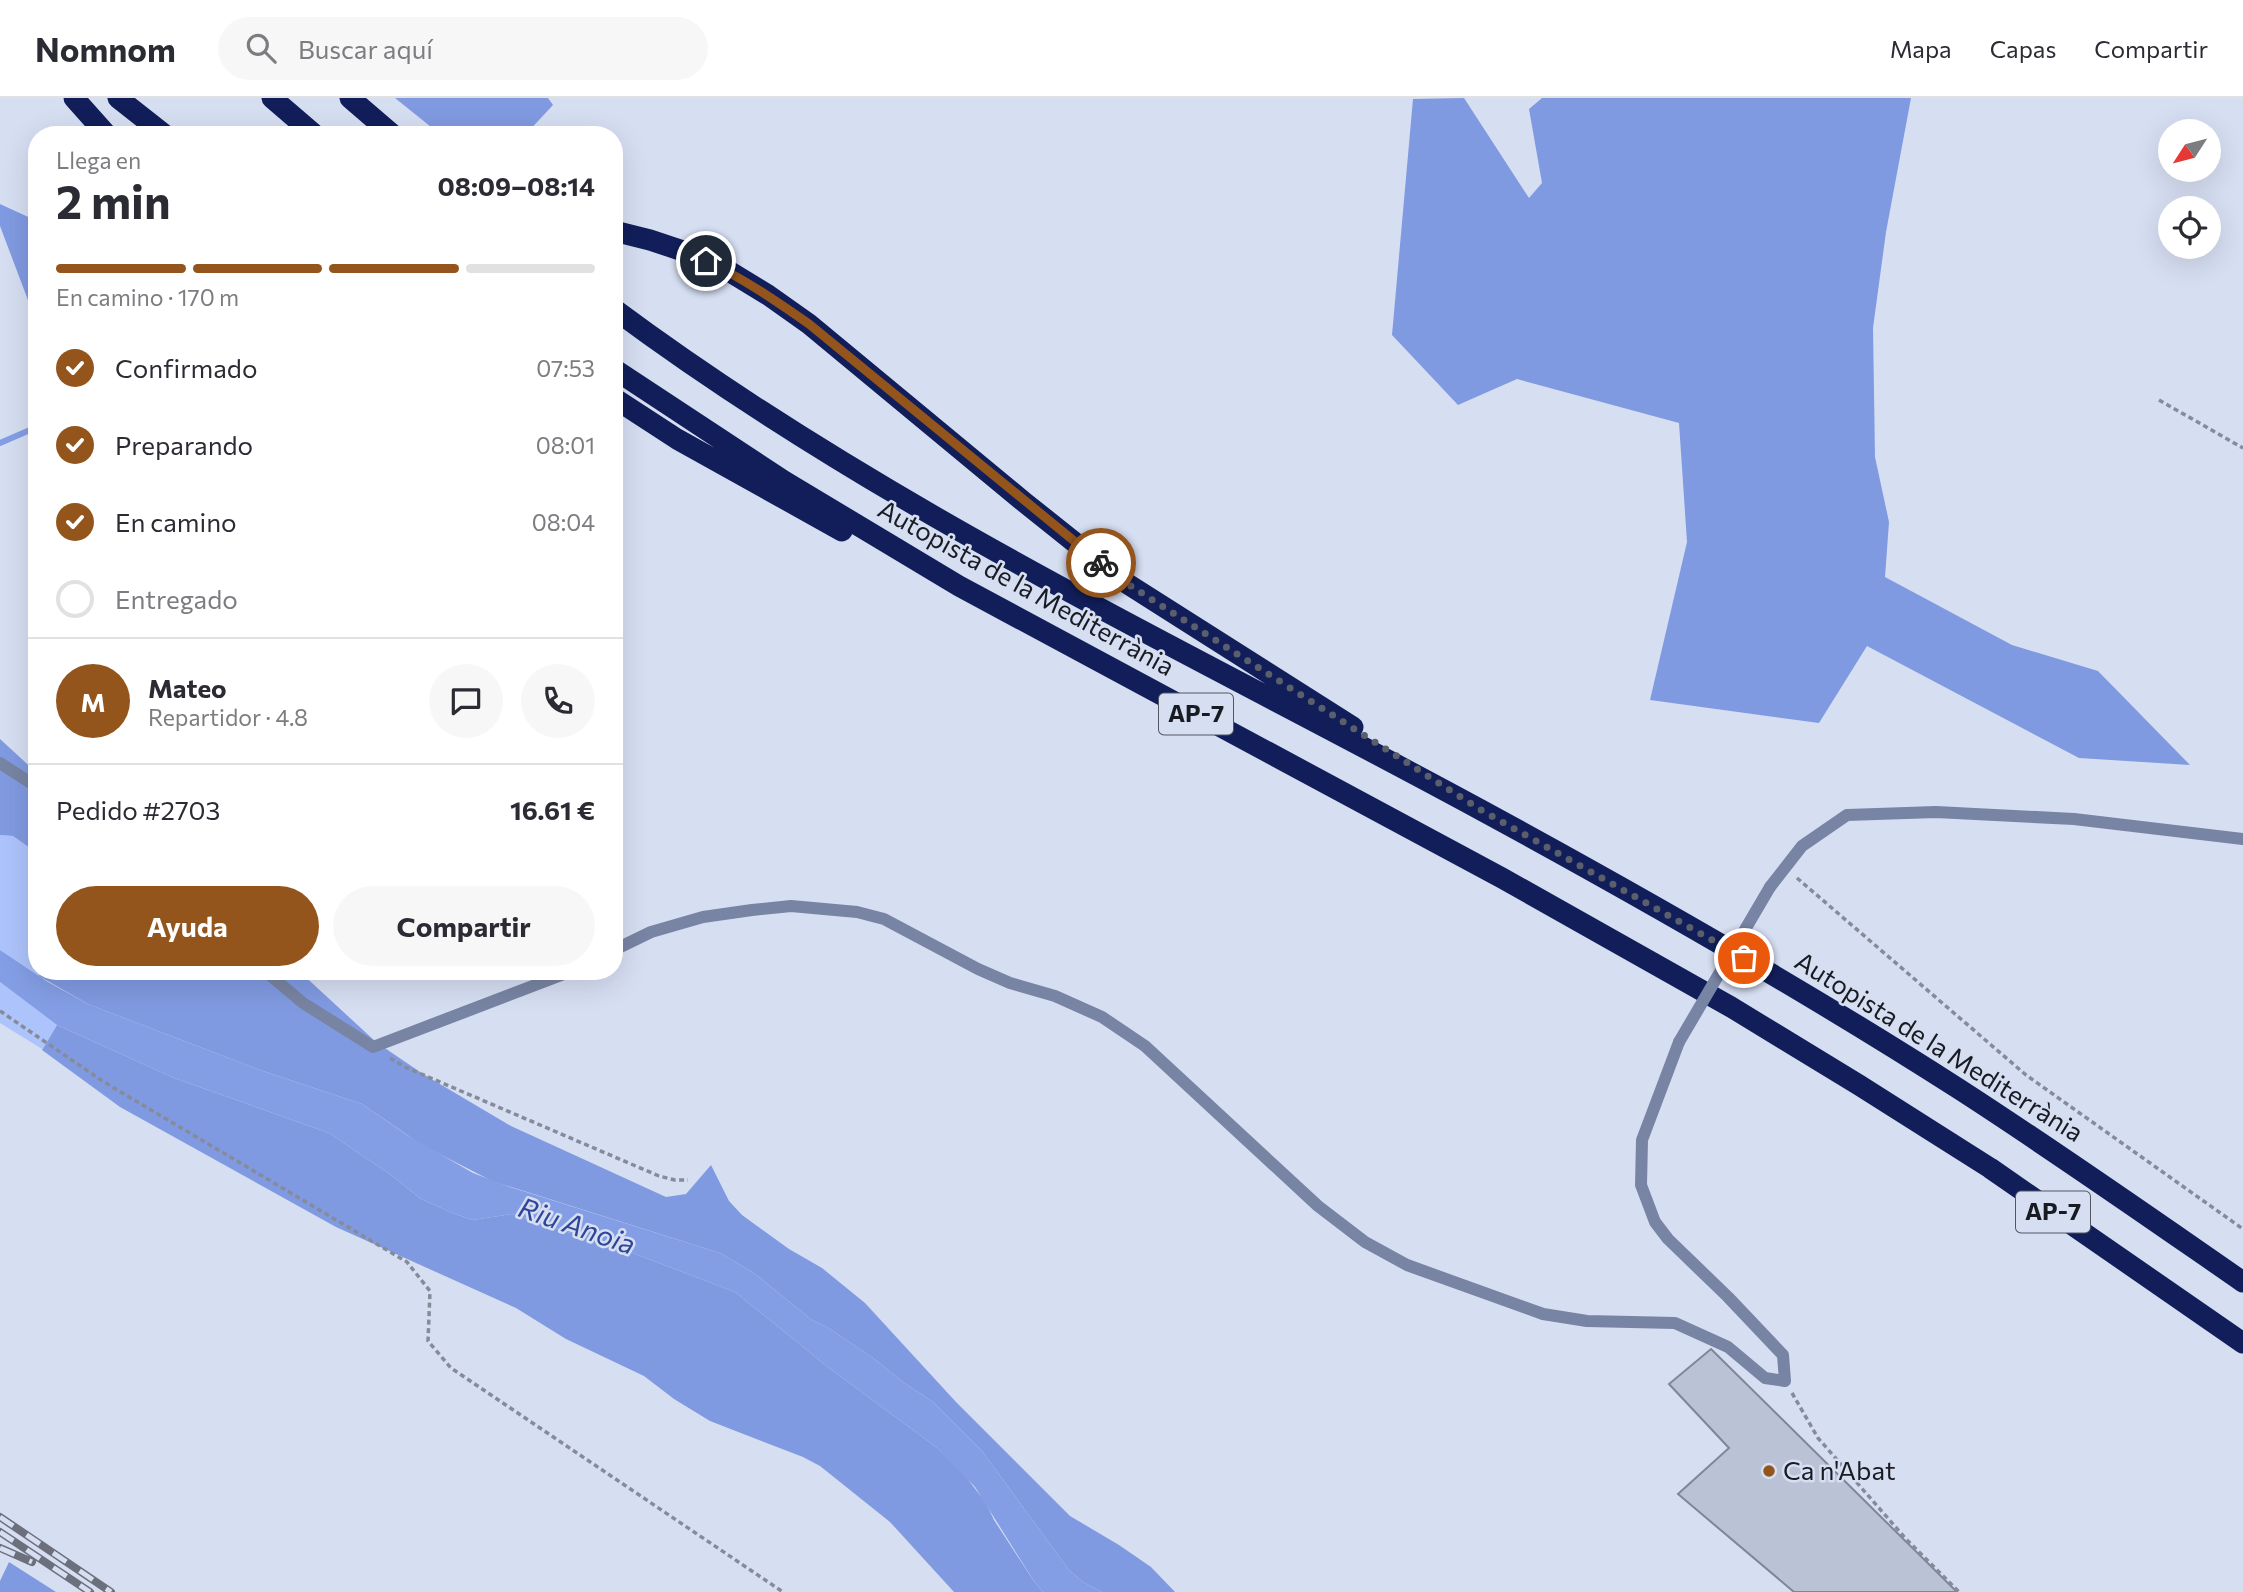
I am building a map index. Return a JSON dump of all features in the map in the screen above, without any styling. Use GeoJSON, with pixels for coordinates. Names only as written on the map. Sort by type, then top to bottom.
{"type":"FeatureCollection","features":[{"type":"Feature","properties":{"kind":"highway"},"geometry":{"type":"LineString","coordinates":[[74,98],[99,126]]}},
{"type":"Feature","properties":{"kind":"highway"},"geometry":{"type":"LineString","coordinates":[[118,98],[154,126]]}},
{"type":"Feature","properties":{"kind":"highway"},"geometry":{"type":"LineString","coordinates":[[272,98],[305,126]]}},
{"type":"Feature","properties":{"kind":"highway"},"geometry":{"type":"LineString","coordinates":[[349,98],[382,126]]}},
{"type":"Feature","properties":{"kind":"highway"},"geometry":{"type":"LineString","coordinates":[[623,233],[650,240],[727,270],[768,295],[809,324],[1123,581],[1481,810]]}},
{"type":"Feature","properties":{"kind":"highway","name":"Autopista de la Mediterrània"},"geometry":{"type":"LineString","coordinates":[[623,315],[720,383],[905,499],[1084,600],[1481,810],[1703,933],[1828,1008],[2041,1143],[2243,1282]]}},
{"type":"Feature","properties":{"kind":"highway","name":"Autopista de la Mediterrània"},"geometry":{"type":"LineString","coordinates":[[623,375],[784,481],[959,586],[1502,878],[1731,1007],[1990,1168],[2243,1343]]}},
{"type":"Feature","properties":{"kind":"highway"},"geometry":{"type":"LineString","coordinates":[[623,404],[677,439],[822,521],[959,586]]}},
{"type":"Feature","properties":{"kind":"lane"},"geometry":{"type":"LineString","coordinates":[[0,763],[28,780]]}},
{"type":"Feature","properties":{"kind":"lane"},"geometry":{"type":"LineString","coordinates":[[623,946],[651,932],[703,917],[791,906],[857,912],[884,919],[978,970],[1055,996],[1102,1017],[1145,1046],[1318,1206],[1365,1242],[1407,1265],[1544,1314],[1587,1321],[1675,1323],[1728,1347],[1765,1378],[1785,1381],[1783,1355],[1668,1239],[1655,1222],[1642,1185],[1642,1140],[1679,1042],[1770,887],[1802,846],[1847,815],[1936,811],[2060,819],[2243,839]]}},
{"type":"Feature","properties":{"kind":"lane"},"geometry":{"type":"LineString","coordinates":[[276,980],[303,1003],[373,1047],[548,980]]}},
{"type":"Feature","properties":{"kind":"path"},"geometry":{"type":"LineString","coordinates":[[2159,400],[2243,448]]}},
{"type":"Feature","properties":{"kind":"path"},"geometry":{"type":"LineString","coordinates":[[1786,867],[2026,1075],[2243,1229]]}},
{"type":"Feature","properties":{"kind":"path"},"geometry":{"type":"LineString","coordinates":[[0,1011],[104,1082],[407,1262],[430,1291],[428,1341],[451,1368],[783,1592]]}},
{"type":"Feature","properties":{"kind":"path"},"geometry":{"type":"LineString","coordinates":[[373,1047],[405,1067],[659,1176],[688,1180]]}},
{"type":"Feature","properties":{"kind":"path"},"geometry":{"type":"LineString","coordinates":[[1785,1381],[1818,1438],[1906,1539],[1959,1592]]}},
{"type":"Feature","properties":{"kind":"shaded area"},"geometry":{"type":"Polygon","coordinates":[[[395,98],[548,98],[553,105],[533,126],[430,126],[395,98]]]}},
{"type":"Feature","properties":{"kind":"shaded area"},"geometry":{"type":"Polygon","coordinates":[[[1464,98],[1529,198],[1542,183],[1529,109],[1542,98],[1911,98],[1886,232],[1873,328],[1875,457],[1889,522],[1885,577],[2012,645],[2098,671],[2190,765],[2079,758],[1867,646],[1819,723],[1650,700],[1687,542],[1679,423],[1517,379],[1458,405],[1392,335],[1413,99],[1464,98]]]}},
{"type":"Feature","properties":{"kind":"shaded area"},"geometry":{"type":"Polygon","coordinates":[[[0,204],[28,217],[28,300],[0,226],[0,204]]]}},
{"type":"Feature","properties":{"kind":"shaded area"},"geometry":{"type":"Polygon","coordinates":[[[0,739],[28,765],[28,847],[13,836],[0,835],[0,739]]]}},
{"type":"Feature","properties":{"kind":"shaded area"},"geometry":{"type":"Polygon","coordinates":[[[0,835],[13,836],[28,847],[28,969],[0,950],[0,835]]]}},
{"type":"Feature","properties":{"kind":"shaded area"},"geometry":{"type":"Polygon","coordinates":[[[46,980],[309,980],[376,1042],[423,1074],[511,1126],[666,1197],[686,1194],[711,1165],[729,1201],[742,1215],[789,1249],[822,1268],[865,1303],[956,1402],[1070,1516],[1151,1567],[1175,1592],[1102,1592],[1083,1582],[1069,1570],[982,1451],[933,1402],[873,1358],[812,1320],[754,1273],[720,1253],[492,1181],[422,1145],[362,1104],[257,1069],[88,1004],[46,980]]]}},
{"type":"Feature","properties":{"kind":"shaded area"},"geometry":{"type":"Polygon","coordinates":[[[0,982],[57,1025],[42,1049],[0,1023],[0,982]]]}},
{"type":"Feature","properties":{"kind":"shaded area"},"geometry":{"type":"Polygon","coordinates":[[[57,1025],[174,1078],[329,1133],[421,1199],[455,1214],[473,1220],[511,1214],[630,1252],[735,1292],[829,1368],[936,1447],[963,1473],[986,1503],[994,1520],[1043,1592],[954,1592],[890,1522],[820,1466],[710,1421],[674,1399],[644,1376],[566,1339],[516,1308],[336,1227],[120,1107],[42,1050],[57,1025]]]}},
{"type":"Feature","properties":{"kind":"shaded area"},"geometry":{"type":"Polygon","coordinates":[[[9,1562],[56,1592],[0,1592],[0,1581],[9,1562]]]}},
{"type":"Feature","properties":{"kind":"water","name":"Riu Anoia"},"geometry":{"type":"Polygon","coordinates":[[[0,950],[28,969],[28,980],[45,980],[88,1004],[257,1069],[362,1104],[407,1135],[473,1173],[720,1253],[754,1273],[812,1320],[873,1358],[933,1402],[982,1451],[1069,1570],[1083,1582],[1102,1592],[1043,1592],[975,1487],[936,1447],[829,1368],[735,1292],[630,1252],[511,1214],[473,1220],[455,1214],[421,1199],[329,1133],[174,1078],[57,1025],[0,982],[0,950]]]}},
{"type":"Feature","properties":{"kind":"building","name":"Ca n'Abat"},"geometry":{"type":"Polygon","coordinates":[[[1711,1349],[1957,1592],[1794,1592],[1678,1494],[1729,1448],[1669,1384],[1711,1349]]]}},
{"type":"Feature","properties":{"kind":"waterway"},"geometry":{"type":"LineString","coordinates":[[0,443],[28,431]]}},
{"type":"Feature","properties":{"kind":"railway"},"geometry":{"type":"LineString","coordinates":[[0,1517],[111,1592]]}},
{"type":"Feature","properties":{"kind":"railway"},"geometry":{"type":"LineString","coordinates":[[0,1532],[90,1592]]}},
{"type":"Feature","properties":{"kind":"railway"},"geometry":{"type":"LineString","coordinates":[[0,1548],[32,1562]]}},
{"type":"Feature","properties":{"kind":"way so far"},"geometry":{"type":"LineString","coordinates":[[1101,563],[1123,581],[1481,810],[1744,958]]}},
{"type":"Feature","properties":{"kind":"place","name":"Ca n'Abat"},"geometry":{"type":"Point","coordinates":[1769,1471]}},
{"type":"Feature","properties":{"kind":"route"},"geometry":{"type":"LineString","coordinates":[[706,261],[727,270],[768,295],[809,324],[1101,563]]}}]}
